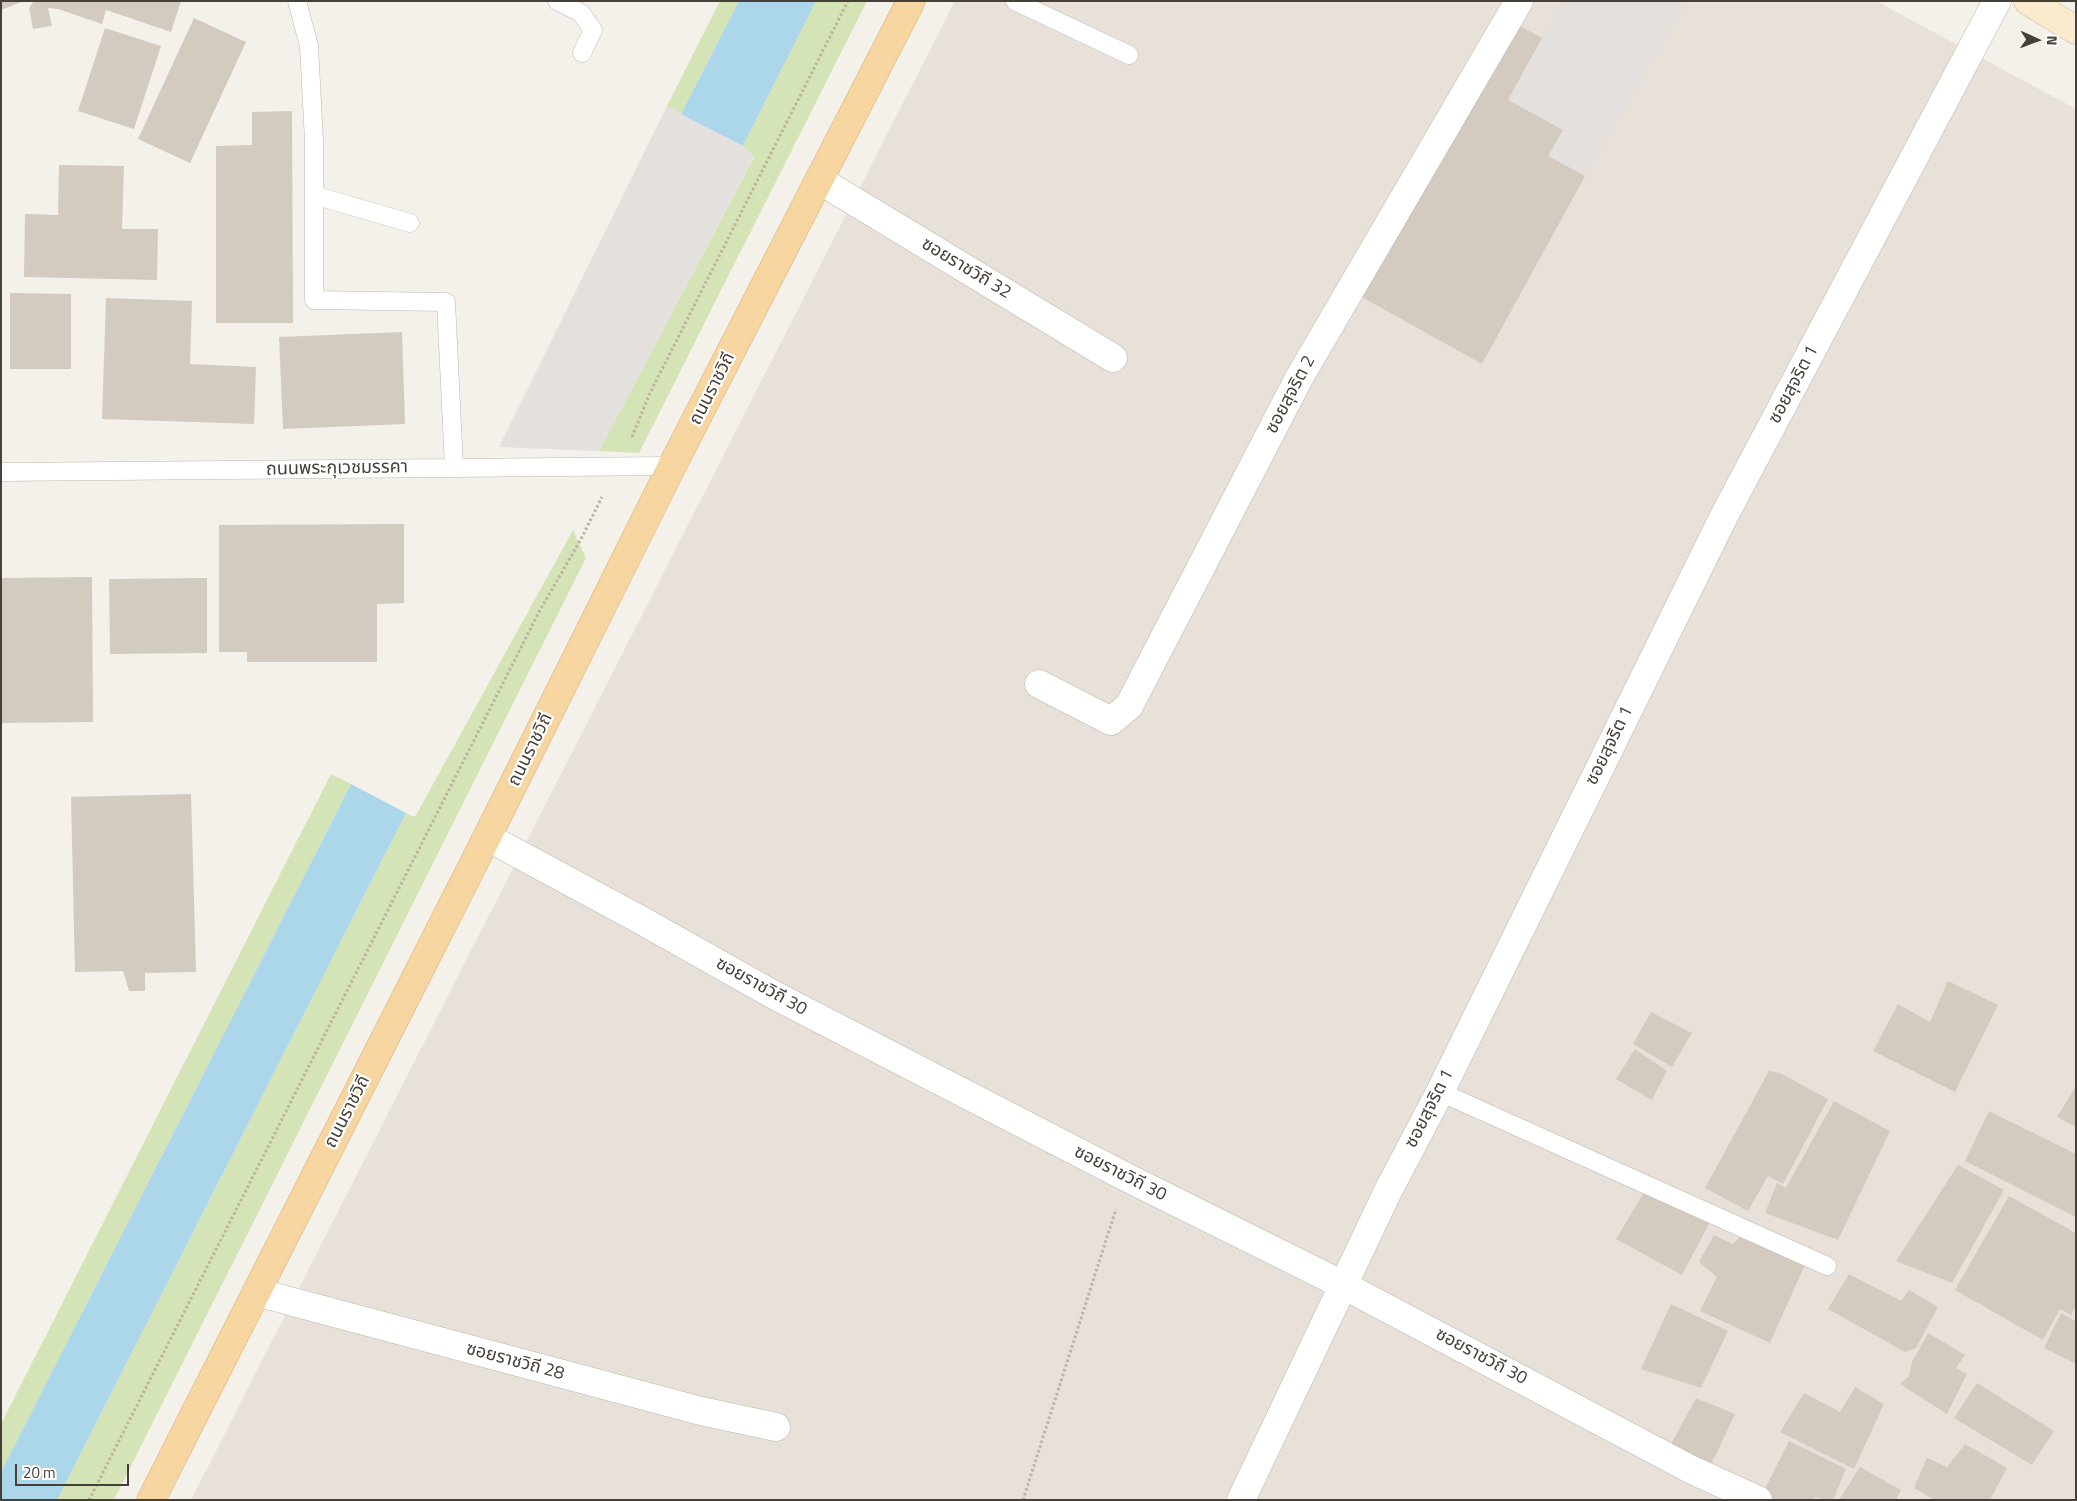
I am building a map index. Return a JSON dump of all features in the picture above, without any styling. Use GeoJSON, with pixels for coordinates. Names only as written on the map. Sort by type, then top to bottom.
{"type":"FeatureCollection","features":[{"type":"Feature","properties":{"kind":"main road","name":"ถนนราชวิถี"},"geometry":{"type":"LineString","coordinates":[[151,1500],[488,837],[672,466],[911,1]]}},
{"type":"Feature","properties":{"kind":"main road"},"geometry":{"type":"LineString","coordinates":[[2028,1],[2076,30]]}},
{"type":"Feature","properties":{"kind":"street","name":"ซอยสุจริต 2"},"geometry":{"type":"LineString","coordinates":[[1038,684],[1111,721],[1129,706],[1299,378],[1519,1]]}},
{"type":"Feature","properties":{"kind":"street","name":"ซอยสุจริต 1"},"geometry":{"type":"LineString","coordinates":[[1241,1500],[1388,1191],[1440,1092],[1724,516],[1997,1]]}},
{"type":"Feature","properties":{"kind":"street","name":"ซอยราชวิถี 32"},"geometry":{"type":"LineString","coordinates":[[819,180],[1113,358]]}},
{"type":"Feature","properties":{"kind":"street","name":"ซอยราชวิถี 30"},"geometry":{"type":"LineString","coordinates":[[488,837],[774,995],[1126,1178],[1344,1285],[1692,1470],[1758,1500]]}},
{"type":"Feature","properties":{"kind":"street","name":"ซอยราชวิถี 28"},"geometry":{"type":"LineString","coordinates":[[256,1292],[700,1411],[776,1427]]}},
{"type":"Feature","properties":{"kind":"lane"},"geometry":{"type":"LineString","coordinates":[[297,1],[309,46],[314,141],[314,300],[446,302],[454,468]]}},
{"type":"Feature","properties":{"kind":"lane"},"geometry":{"type":"LineString","coordinates":[[557,1],[581,13],[593,30],[582,53]]}},
{"type":"Feature","properties":{"kind":"lane"},"geometry":{"type":"LineString","coordinates":[[1015,1],[1129,55]]}},
{"type":"Feature","properties":{"kind":"lane"},"geometry":{"type":"LineString","coordinates":[[314,195],[410,223]]}},
{"type":"Feature","properties":{"kind":"lane","name":"ถนนพระกุเวชมรรคา"},"geometry":{"type":"LineString","coordinates":[[1,472],[672,466]]}},
{"type":"Feature","properties":{"kind":"lane"},"geometry":{"type":"LineString","coordinates":[[1440,1092],[1827,1266]]}},
{"type":"Feature","properties":{"kind":"path"},"geometry":{"type":"LineString","coordinates":[[642,414],[649,395],[848,1]]}},
{"type":"Feature","properties":{"kind":"path"},"geometry":{"type":"LineString","coordinates":[[89,1500],[539,612],[581,539]]}},
{"type":"Feature","properties":{"kind":"path"},"geometry":{"type":"LineString","coordinates":[[1023,1500],[1126,1178]]}},
{"type":"Feature","properties":{"kind":"shaded area"},"geometry":{"type":"Polygon","coordinates":[[[955,1],[1876,1],[2076,109],[2076,1500],[191,1500],[955,1]]]}},
{"type":"Feature","properties":{"kind":"shaded area"},"geometry":{"type":"Polygon","coordinates":[[[1564,1],[1688,1],[1585,176],[1548,156],[1562,129],[1508,100],[1564,1]]]}},
{"type":"Feature","properties":{"kind":"shaded area"},"geometry":{"type":"Polygon","coordinates":[[[667,106],[743,146],[754,156],[599,451],[499,447],[667,106]]]}},
{"type":"Feature","properties":{"kind":"green space"},"geometry":{"type":"Polygon","coordinates":[[[720,1],[739,1],[681,114],[667,106],[720,1]]]}},
{"type":"Feature","properties":{"kind":"green space"},"geometry":{"type":"Polygon","coordinates":[[[816,1],[867,1],[639,453],[599,451],[754,157],[743,146],[816,1]]]}},
{"type":"Feature","properties":{"kind":"green space"},"geometry":{"type":"Polygon","coordinates":[[[573,530],[586,558],[114,1500],[57,1500],[406,813],[415,817],[573,530]]]}},
{"type":"Feature","properties":{"kind":"green space"},"geometry":{"type":"Polygon","coordinates":[[[331,774],[351,784],[1,1472],[1,1424],[331,774]]]}},
{"type":"Feature","properties":{"kind":"water"},"geometry":{"type":"Polygon","coordinates":[[[739,1],[816,1],[743,146],[681,114],[739,1]]]}},
{"type":"Feature","properties":{"kind":"water"},"geometry":{"type":"Polygon","coordinates":[[[351,784],[406,813],[57,1500],[1,1500],[1,1472],[351,784]]]}},
{"type":"Feature","properties":{"kind":"building"},"geometry":{"type":"Polygon","coordinates":[[[1,1],[24,1],[1,10],[1,1]]]}},
{"type":"Feature","properties":{"kind":"building"},"geometry":{"type":"Polygon","coordinates":[[[34,1],[181,1],[171,32],[106,10],[102,24],[58,9],[48,8],[52,26],[33,29],[29,8],[34,1]]]}},
{"type":"Feature","properties":{"kind":"building"},"geometry":{"type":"Polygon","coordinates":[[[194,18],[246,42],[190,163],[138,139],[194,18]]]}},
{"type":"Feature","properties":{"kind":"building"},"geometry":{"type":"Polygon","coordinates":[[[1509,20],[1542,38],[1508,100],[1563,130],[1548,156],[1585,176],[1482,364],[1358,295],[1509,20]]]}},
{"type":"Feature","properties":{"kind":"building"},"geometry":{"type":"Polygon","coordinates":[[[105,28],[161,46],[134,129],[78,111],[105,28]]]}},
{"type":"Feature","properties":{"kind":"building"},"geometry":{"type":"Polygon","coordinates":[[[292,111],[293,323],[216,323],[216,146],[252,145],[252,112],[292,111]]]}},
{"type":"Feature","properties":{"kind":"building"},"geometry":{"type":"Polygon","coordinates":[[[59,165],[124,166],[122,229],[158,229],[157,280],[24,277],[25,214],[58,215],[59,165]]]}},
{"type":"Feature","properties":{"kind":"building"},"geometry":{"type":"Polygon","coordinates":[[[10,293],[71,294],[71,369],[10,369],[10,293]]]}},
{"type":"Feature","properties":{"kind":"building"},"geometry":{"type":"Polygon","coordinates":[[[106,298],[192,301],[190,364],[256,367],[254,424],[102,419],[106,298]]]}},
{"type":"Feature","properties":{"kind":"building"},"geometry":{"type":"Polygon","coordinates":[[[402,332],[405,424],[283,429],[279,337],[402,332]]]}},
{"type":"Feature","properties":{"kind":"building"},"geometry":{"type":"Polygon","coordinates":[[[404,524],[404,603],[377,604],[377,662],[247,662],[247,652],[219,652],[219,525],[404,524]]]}},
{"type":"Feature","properties":{"kind":"building"},"geometry":{"type":"Polygon","coordinates":[[[92,577],[93,722],[1,723],[1,578],[92,577]]]}},
{"type":"Feature","properties":{"kind":"building"},"geometry":{"type":"Polygon","coordinates":[[[207,578],[207,653],[110,654],[109,579],[207,578]]]}},
{"type":"Feature","properties":{"kind":"building"},"geometry":{"type":"Polygon","coordinates":[[[191,794],[196,972],[145,973],[145,991],[129,991],[123,971],[75,972],[71,797],[191,794]]]}},
{"type":"Feature","properties":{"kind":"building"},"geometry":{"type":"Polygon","coordinates":[[[1948,981],[1998,1005],[1955,1092],[1873,1051],[1898,1004],[1930,1022],[1948,981]]]}},
{"type":"Feature","properties":{"kind":"building"},"geometry":{"type":"Polygon","coordinates":[[[1651,1012],[1692,1033],[1672,1067],[1633,1044],[1651,1012]]]}},
{"type":"Feature","properties":{"kind":"building"},"geometry":{"type":"Polygon","coordinates":[[[1635,1049],[1667,1071],[1652,1100],[1616,1079],[1635,1049]]]}},
{"type":"Feature","properties":{"kind":"building"},"geometry":{"type":"Polygon","coordinates":[[[1769,1071],[1780,1073],[1828,1099],[1783,1184],[1768,1176],[1748,1211],[1705,1188],[1769,1071]]]}},
{"type":"Feature","properties":{"kind":"building"},"geometry":{"type":"Polygon","coordinates":[[[2076,1086],[2076,1127],[2057,1117],[2076,1086]]]}},
{"type":"Feature","properties":{"kind":"building"},"geometry":{"type":"Polygon","coordinates":[[[1834,1101],[1890,1131],[1838,1240],[1765,1213],[1777,1183],[1786,1188],[1834,1101]]]}},
{"type":"Feature","properties":{"kind":"building"},"geometry":{"type":"Polygon","coordinates":[[[1989,1111],[2076,1154],[2076,1217],[1965,1161],[1989,1111]]]}},
{"type":"Feature","properties":{"kind":"building"},"geometry":{"type":"Polygon","coordinates":[[[1958,1165],[2004,1190],[1952,1283],[1896,1261],[1958,1165]]]}},
{"type":"Feature","properties":{"kind":"building"},"geometry":{"type":"Polygon","coordinates":[[[1646,1189],[1710,1222],[1682,1275],[1616,1239],[1646,1189]]]}},
{"type":"Feature","properties":{"kind":"building"},"geometry":{"type":"Polygon","coordinates":[[[2009,1196],[2076,1233],[2076,1306],[2071,1315],[2060,1309],[2043,1340],[1955,1290],[2009,1196]]]}},
{"type":"Feature","properties":{"kind":"building"},"geometry":{"type":"Polygon","coordinates":[[[1745,1231],[1807,1260],[1770,1343],[1700,1311],[1717,1277],[1699,1262],[1714,1235],[1733,1244],[1745,1231]]]}},
{"type":"Feature","properties":{"kind":"building"},"geometry":{"type":"Polygon","coordinates":[[[1849,1274],[1901,1301],[1909,1290],[1938,1307],[1916,1348],[1905,1352],[1828,1309],[1849,1274]]]}},
{"type":"Feature","properties":{"kind":"building"},"geometry":{"type":"Polygon","coordinates":[[[1671,1304],[1728,1331],[1701,1388],[1641,1369],[1671,1304]]]}},
{"type":"Feature","properties":{"kind":"building"},"geometry":{"type":"Polygon","coordinates":[[[2061,1313],[2076,1321],[2076,1364],[2044,1348],[2061,1313]]]}},
{"type":"Feature","properties":{"kind":"building"},"geometry":{"type":"Polygon","coordinates":[[[1928,1333],[1965,1355],[1956,1368],[1967,1374],[1947,1414],[1900,1384],[1909,1376],[1912,1362],[1928,1333]]]}},
{"type":"Feature","properties":{"kind":"building"},"geometry":{"type":"Polygon","coordinates":[[[1977,1383],[2054,1431],[2032,1465],[1954,1418],[1977,1383]]]}},
{"type":"Feature","properties":{"kind":"building"},"geometry":{"type":"Polygon","coordinates":[[[1855,1387],[1884,1404],[1854,1469],[1780,1432],[1804,1393],[1840,1412],[1855,1387]]]}},
{"type":"Feature","properties":{"kind":"building"},"geometry":{"type":"Polygon","coordinates":[[[1696,1398],[1735,1414],[1710,1467],[1669,1448],[1696,1398]]]}},
{"type":"Feature","properties":{"kind":"building"},"geometry":{"type":"Polygon","coordinates":[[[1789,1441],[1846,1469],[1833,1500],[1823,1500],[1815,1497],[1813,1500],[1776,1500],[1763,1493],[1789,1441]]]}},
{"type":"Feature","properties":{"kind":"building"},"geometry":{"type":"Polygon","coordinates":[[[1965,1444],[2007,1468],[1990,1500],[1935,1500],[1914,1488],[1927,1458],[1947,1467],[1965,1444]]]}},
{"type":"Feature","properties":{"kind":"building"},"geometry":{"type":"Polygon","coordinates":[[[1860,1467],[1901,1490],[1896,1500],[1839,1500],[1860,1467]]]}}]}
